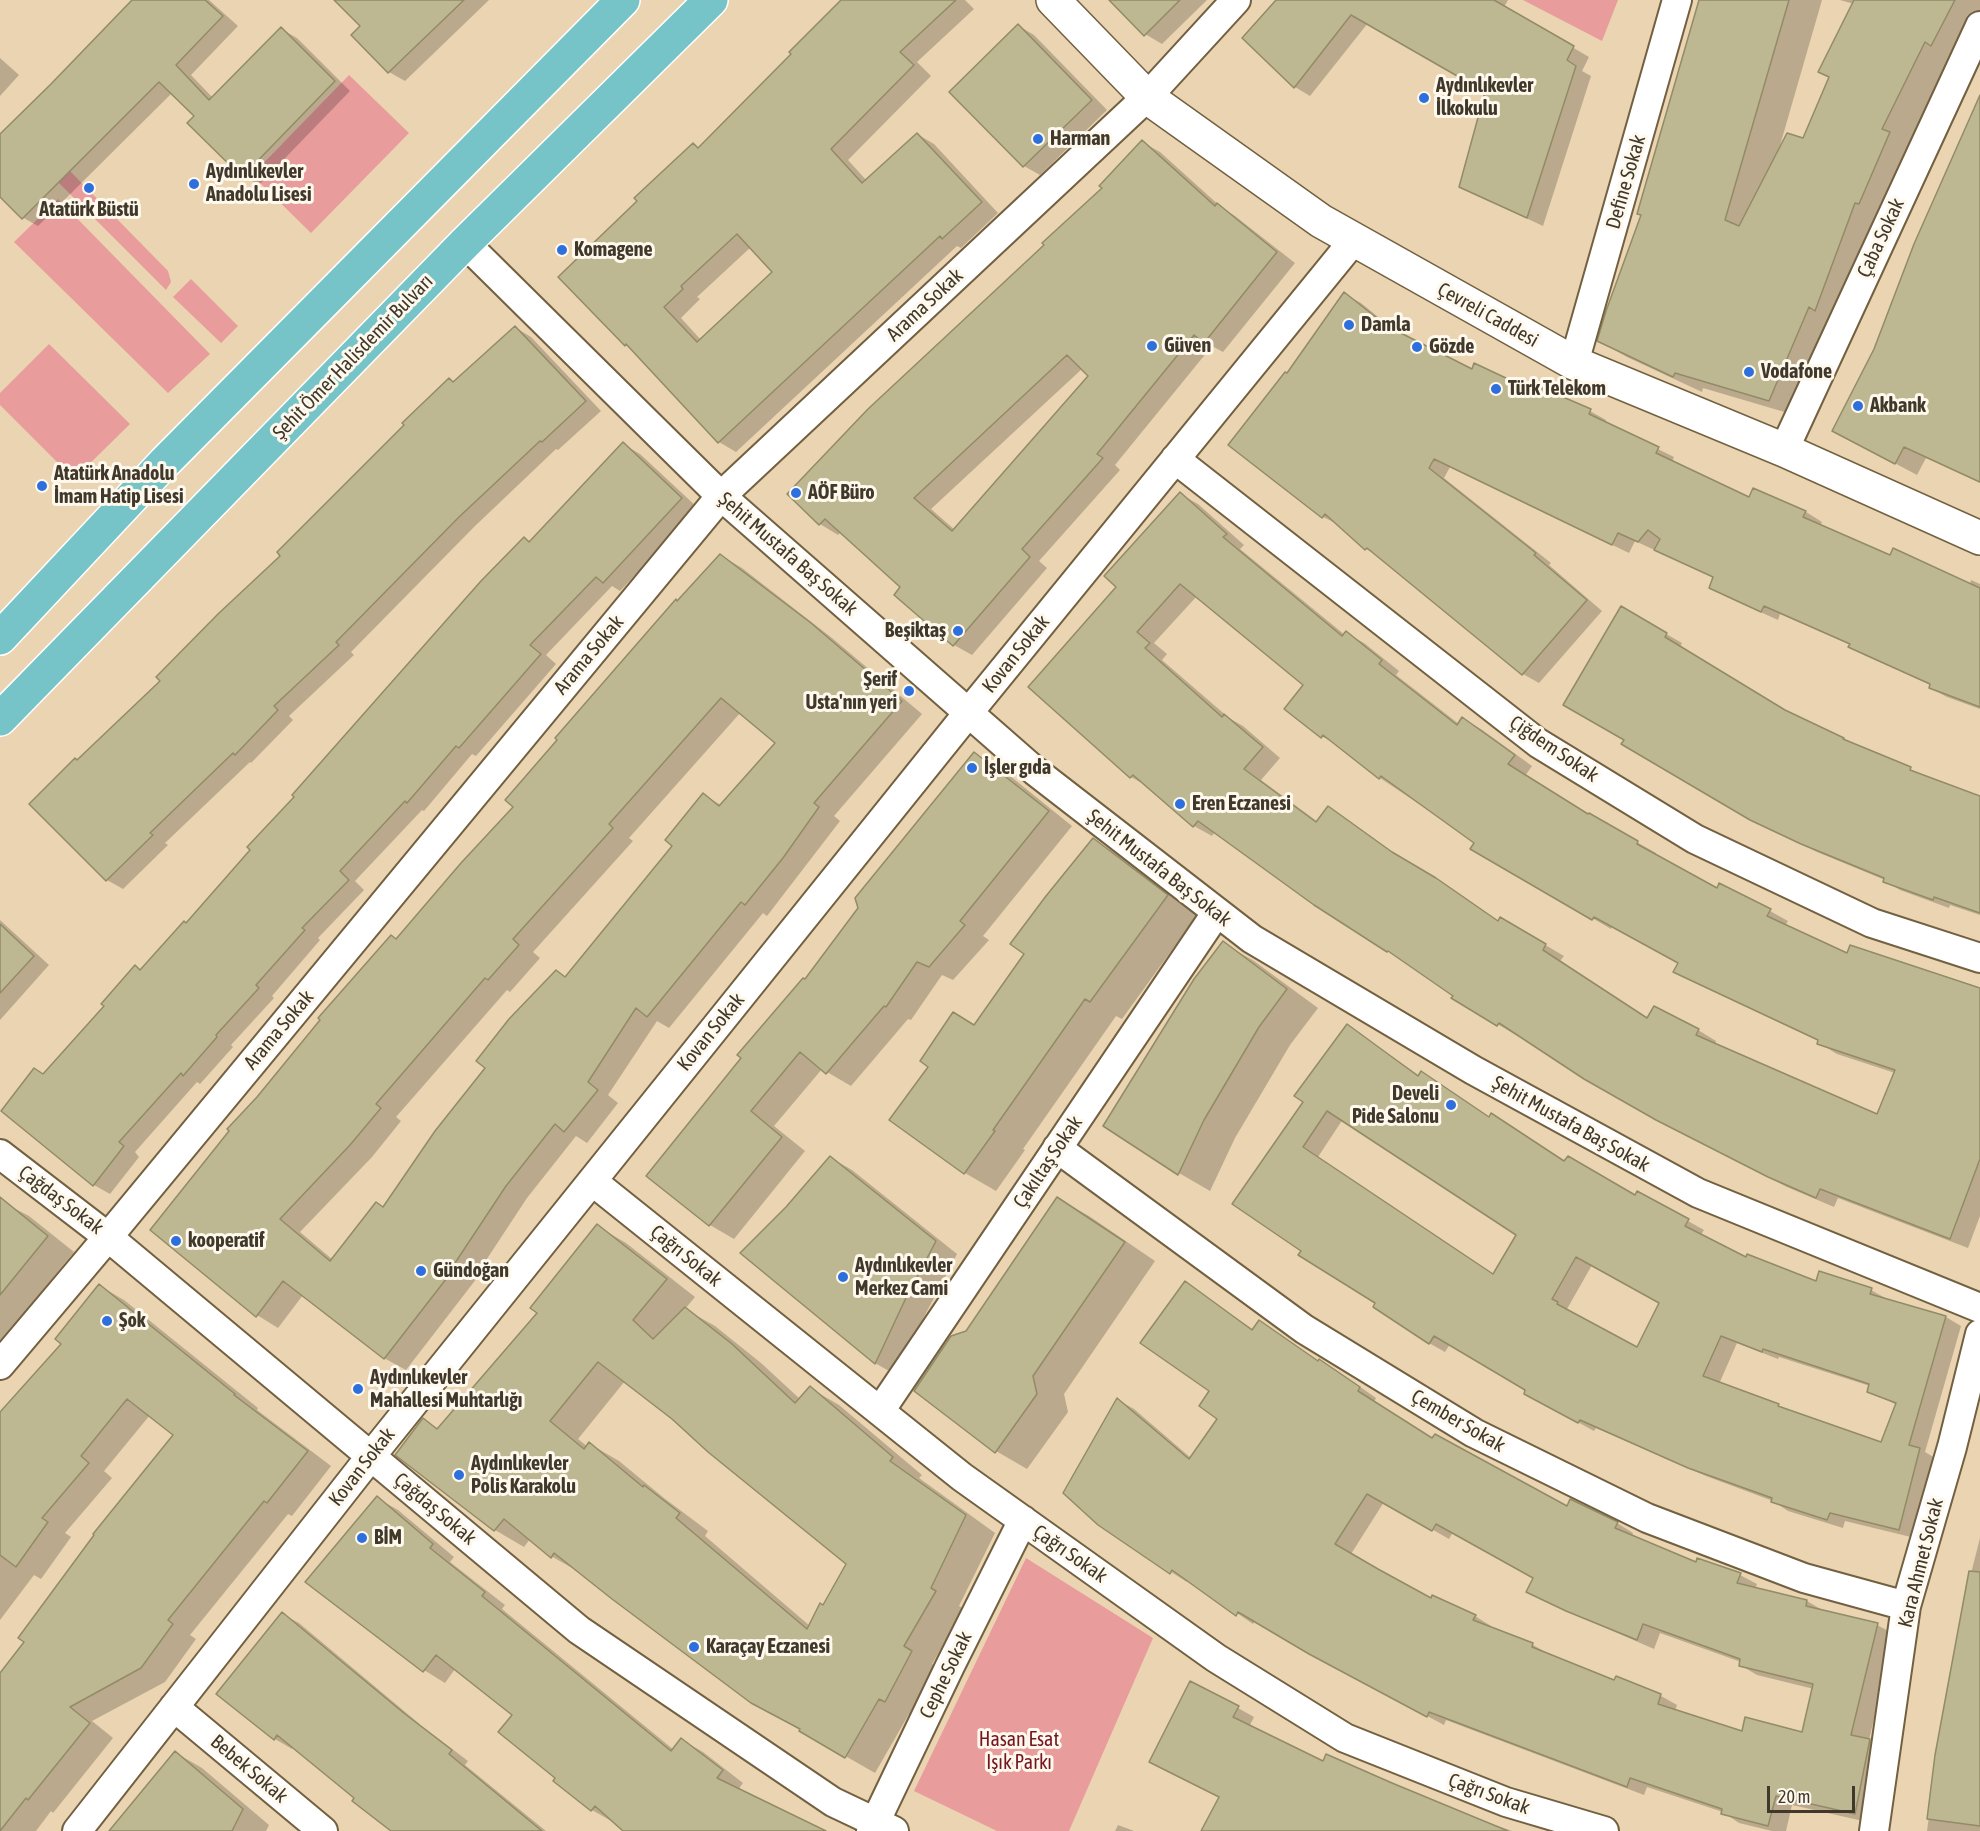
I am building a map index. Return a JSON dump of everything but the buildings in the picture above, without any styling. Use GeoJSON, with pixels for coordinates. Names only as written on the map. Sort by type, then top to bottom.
{"type":"FeatureCollection","features":[{"type":"Feature","properties":{"kind":"highway"},"geometry":{"type":"LineString","coordinates":[[0,638],[165,462],[623,0]]}},
{"type":"Feature","properties":{"kind":"highway","name":"Şehit Ömer Halisdemir Bulvarı"},"geometry":{"type":"LineString","coordinates":[[0,719],[465,243],[711,0]]}},
{"type":"Feature","properties":{"kind":"main road","name":"Çevreli Caddesi"},"geometry":{"type":"LineString","coordinates":[[1053,0],[1148,97],[1320,221],[1574,363],[1784,450],[1980,538]]}},
{"type":"Feature","properties":{"kind":"street","name":"Arama Sokak"},"geometry":{"type":"LineString","coordinates":[[0,1365],[721,496],[1148,97],[1236,0]]}},
{"type":"Feature","properties":{"kind":"street","name":"Define Sokak"},"geometry":{"type":"LineString","coordinates":[[1574,363],[1677,0]]}},
{"type":"Feature","properties":{"kind":"street","name":"Çaba Sokak"},"geometry":{"type":"LineString","coordinates":[[1784,450],[1980,26]]}},
{"type":"Feature","properties":{"kind":"street","name":"Kovan Sokak"},"geometry":{"type":"LineString","coordinates":[[77,1831],[371,1456],[591,1181],[1354,240]]}},
{"type":"Feature","properties":{"kind":"street","name":"Şehit Mustafa Baş Sokak"},"geometry":{"type":"LineString","coordinates":[[465,243],[721,496],[1035,771],[1252,939],[1473,1070],[1698,1193],[1980,1308]]}},
{"type":"Feature","properties":{"kind":"street","name":"Çiğdem Sokak"},"geometry":{"type":"LineString","coordinates":[[1175,459],[1548,749],[1695,839],[1872,923],[1980,958]]}},
{"type":"Feature","properties":{"kind":"street","name":"Çakıltaş Sokak"},"geometry":{"type":"LineString","coordinates":[[880,1411],[1216,912]]}},
{"type":"Feature","properties":{"kind":"street","name":"Çember Sokak"},"geometry":{"type":"LineString","coordinates":[[1057,1148],[1304,1329],[1474,1433],[1647,1518],[1804,1578],[1906,1606]]}},
{"type":"Feature","properties":{"kind":"street","name":"Çağdaş Sokak"},"geometry":{"type":"LineString","coordinates":[[0,1154],[108,1237],[579,1630],[833,1802],[880,1828]]}},
{"type":"Feature","properties":{"kind":"street","name":"Çağrı Sokak"},"geometry":{"type":"LineString","coordinates":[[591,1181],[962,1477],[1216,1658],[1345,1738],[1506,1802],[1604,1831]]}},
{"type":"Feature","properties":{"kind":"street","name":"Kara Ahmet Sokak"},"geometry":{"type":"LineString","coordinates":[[1874,1831],[1906,1606],[1952,1447],[1980,1334]]}},
{"type":"Feature","properties":{"kind":"street","name":"Cephe Sokak"},"geometry":{"type":"LineString","coordinates":[[880,1828],[950,1666],[1023,1520]]}},
{"type":"Feature","properties":{"kind":"street","name":"Bebek Sokak"},"geometry":{"type":"LineString","coordinates":[[174,1707],[323,1831]]}},
{"type":"Feature","properties":{"kind":"green space"},"geometry":{"type":"Polygon","coordinates":[[[1523,0],[1618,0],[1602,41],[1523,0]]]}},
{"type":"Feature","properties":{"kind":"green space"},"geometry":{"type":"Polygon","coordinates":[[[349,75],[409,133],[311,233],[252,175],[349,75]]]}},
{"type":"Feature","properties":{"kind":"green space"},"geometry":{"type":"Polygon","coordinates":[[[70,171],[168,271],[171,282],[166,290],[58,182],[70,171]]]}},
{"type":"Feature","properties":{"kind":"green space"},"geometry":{"type":"Polygon","coordinates":[[[58,199],[210,354],[168,393],[14,242],[58,199]]]}},
{"type":"Feature","properties":{"kind":"green space"},"geometry":{"type":"Polygon","coordinates":[[[191,279],[238,326],[221,343],[173,297],[191,279]]]}},
{"type":"Feature","properties":{"kind":"green space"},"geometry":{"type":"Polygon","coordinates":[[[49,344],[130,424],[74,479],[0,405],[0,393],[49,344]]]}},
{"type":"Feature","properties":{"kind":"green space","name":"Hasan Esat Işık Parkı"},"geometry":{"type":"Polygon","coordinates":[[[1026,1558],[1153,1638],[1069,1831],[997,1831],[914,1791],[1026,1558]]]}},
{"type":"Feature","properties":{"kind":"place","name":"Aydınlıkevler İlkokulu"},"geometry":{"type":"Point","coordinates":[1424,98]}},
{"type":"Feature","properties":{"kind":"place","name":"Harman"},"geometry":{"type":"Point","coordinates":[1038,139]}},
{"type":"Feature","properties":{"kind":"place","name":"Aydınlıkevler Anadolu Lisesi"},"geometry":{"type":"Point","coordinates":[194,184]}},
{"type":"Feature","properties":{"kind":"place","name":"Atatürk Büstü"},"geometry":{"type":"Point","coordinates":[89,188]}},
{"type":"Feature","properties":{"kind":"place","name":"Komagene"},"geometry":{"type":"Point","coordinates":[562,250]}},
{"type":"Feature","properties":{"kind":"place","name":"Damla"},"geometry":{"type":"Point","coordinates":[1349,325]}},
{"type":"Feature","properties":{"kind":"place","name":"Güven"},"geometry":{"type":"Point","coordinates":[1152,346]}},
{"type":"Feature","properties":{"kind":"place","name":"Gözde"},"geometry":{"type":"Point","coordinates":[1417,347]}},
{"type":"Feature","properties":{"kind":"place","name":"Vodafone"},"geometry":{"type":"Point","coordinates":[1749,372]}},
{"type":"Feature","properties":{"kind":"place","name":"Türk Telekom"},"geometry":{"type":"Point","coordinates":[1496,389]}},
{"type":"Feature","properties":{"kind":"place","name":"Akbank"},"geometry":{"type":"Point","coordinates":[1858,406]}},
{"type":"Feature","properties":{"kind":"place","name":"Atatürk Anadolu İmam Hatip Lisesi"},"geometry":{"type":"Point","coordinates":[42,486]}},
{"type":"Feature","properties":{"kind":"place","name":"AÖF Büro"},"geometry":{"type":"Point","coordinates":[796,493]}},
{"type":"Feature","properties":{"kind":"place","name":"Beşiktaş"},"geometry":{"type":"Point","coordinates":[958,631]}},
{"type":"Feature","properties":{"kind":"place","name":"Şerif Usta'nın yeri"},"geometry":{"type":"Point","coordinates":[909,691]}},
{"type":"Feature","properties":{"kind":"place","name":"İşler gıda"},"geometry":{"type":"Point","coordinates":[972,768]}},
{"type":"Feature","properties":{"kind":"place","name":"Eren Eczanesi"},"geometry":{"type":"Point","coordinates":[1180,804]}},
{"type":"Feature","properties":{"kind":"place","name":"Develi Pide Salonu"},"geometry":{"type":"Point","coordinates":[1451,1105]}},
{"type":"Feature","properties":{"kind":"place","name":"kooperatif"},"geometry":{"type":"Point","coordinates":[176,1241]}},
{"type":"Feature","properties":{"kind":"place","name":"Gündoğan"},"geometry":{"type":"Point","coordinates":[421,1271]}},
{"type":"Feature","properties":{"kind":"place","name":"Aydınlıkevler Merkez Cami"},"geometry":{"type":"Point","coordinates":[843,1277]}},
{"type":"Feature","properties":{"kind":"place","name":"Şok"},"geometry":{"type":"Point","coordinates":[107,1321]}},
{"type":"Feature","properties":{"kind":"place","name":"Aydınlıkevler Mahallesi Muhtarlığı"},"geometry":{"type":"Point","coordinates":[358,1389]}},
{"type":"Feature","properties":{"kind":"place","name":"Aydınlıkevler Polis Karakolu"},"geometry":{"type":"Point","coordinates":[459,1475]}},
{"type":"Feature","properties":{"kind":"place","name":"BİM"},"geometry":{"type":"Point","coordinates":[362,1538]}},
{"type":"Feature","properties":{"kind":"place","name":"Karaçay Eczanesi"},"geometry":{"type":"Point","coordinates":[694,1647]}}]}
